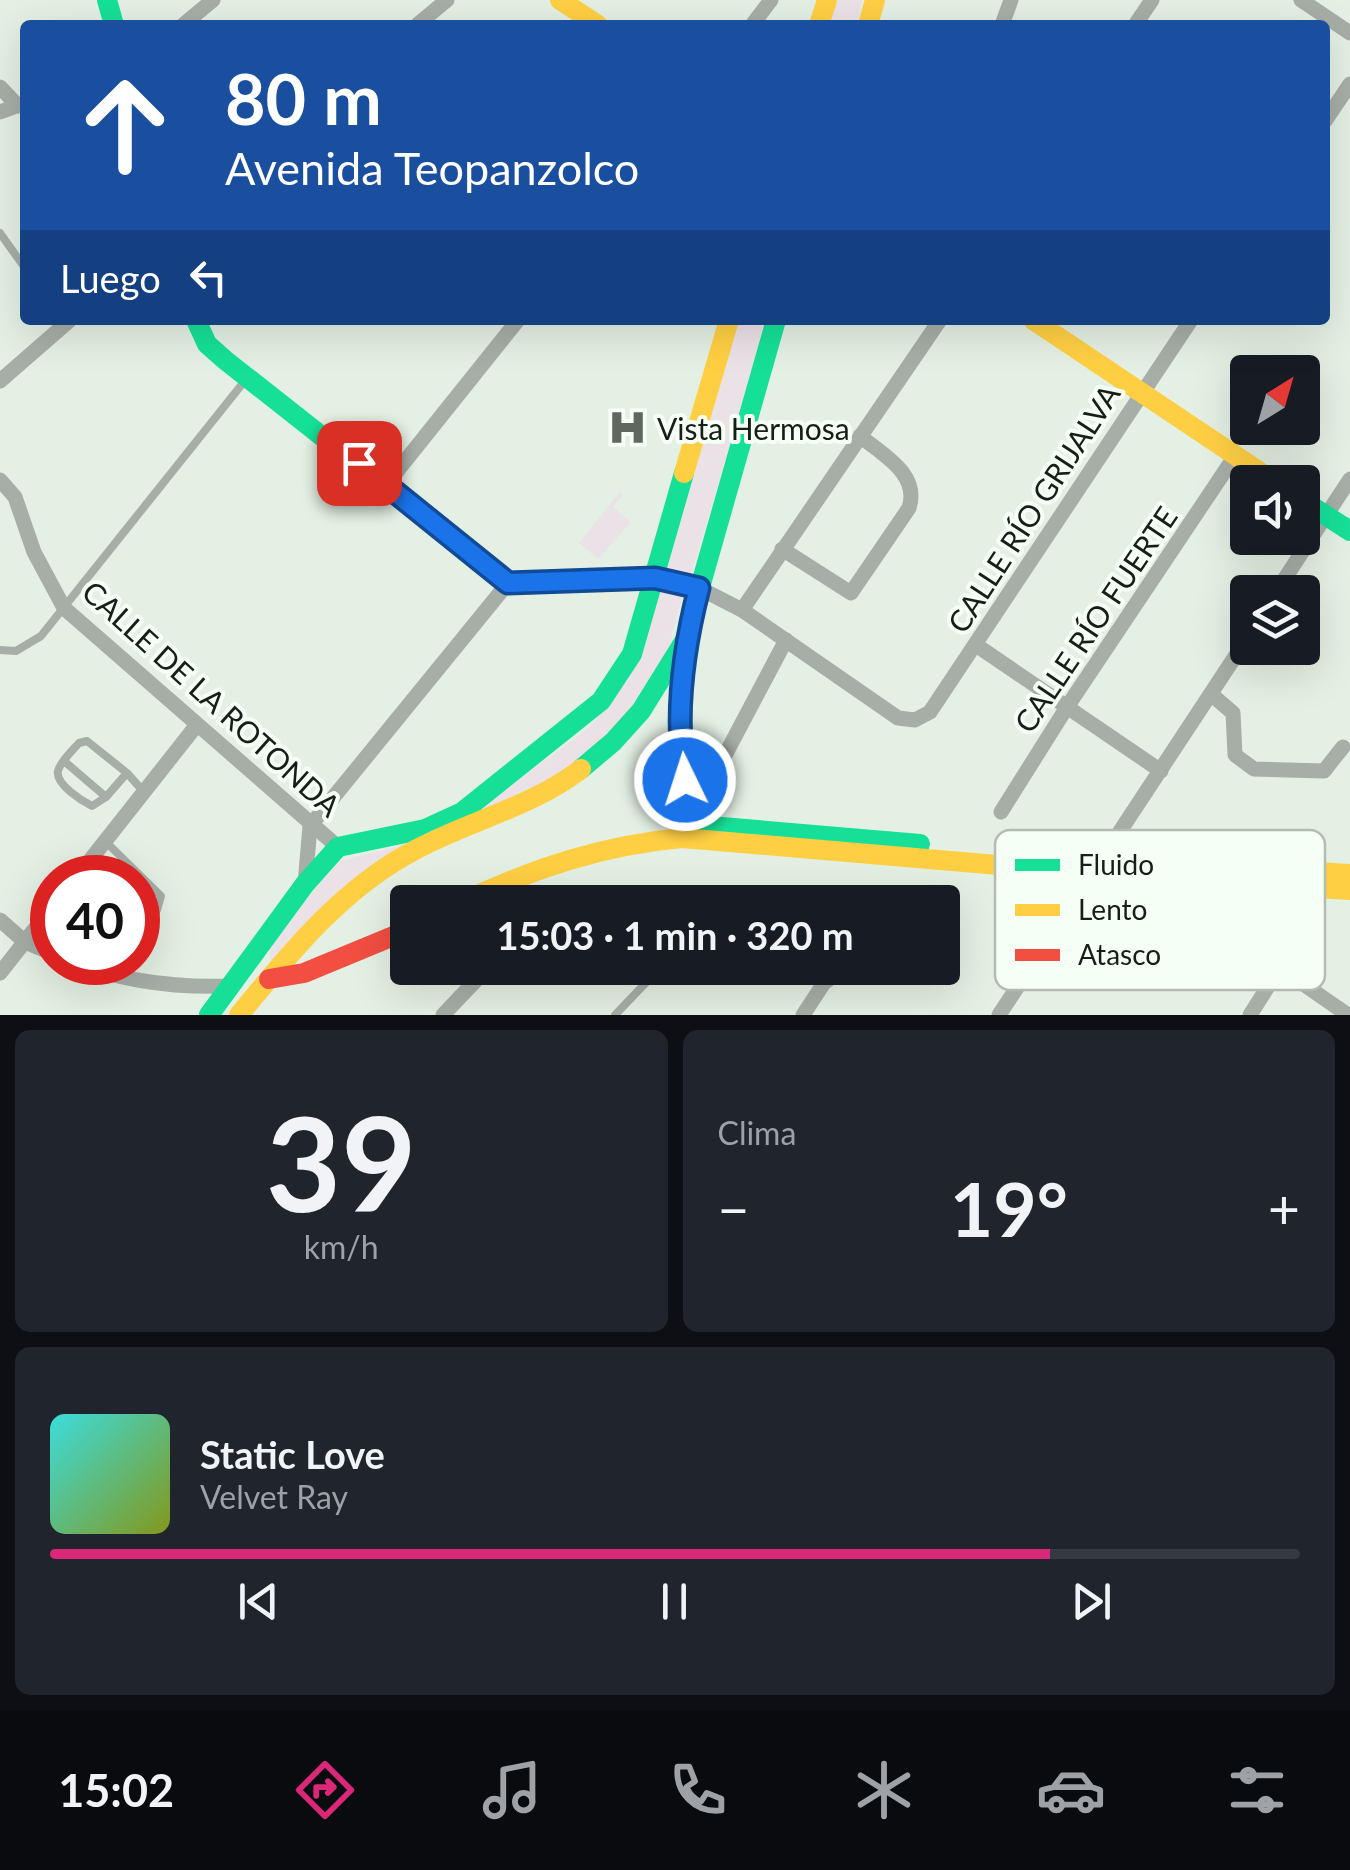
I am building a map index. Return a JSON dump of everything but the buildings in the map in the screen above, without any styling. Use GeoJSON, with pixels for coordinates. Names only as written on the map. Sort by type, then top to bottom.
{"type":"FeatureCollection","features":[{"type":"Feature","properties":{"kind":"street"},"geometry":{"type":"LineString","coordinates":[[189,20],[213,0]]}},
{"type":"Feature","properties":{"kind":"street"},"geometry":{"type":"LineString","coordinates":[[423,20],[447,0]]}},
{"type":"Feature","properties":{"kind":"street"},"geometry":{"type":"LineString","coordinates":[[560,0],[590,20]]}},
{"type":"Feature","properties":{"kind":"street"},"geometry":{"type":"LineString","coordinates":[[756,20],[771,0]]}},
{"type":"Feature","properties":{"kind":"street"},"geometry":{"type":"LineString","coordinates":[[1302,0],[1350,33]]}},
{"type":"Feature","properties":{"kind":"street"},"geometry":{"type":"LineString","coordinates":[[1330,114],[1350,84]]}},
{"type":"Feature","properties":{"kind":"street"},"geometry":{"type":"LineString","coordinates":[[0,87],[20,102]]}},
{"type":"Feature","properties":{"kind":"street"},"geometry":{"type":"LineString","coordinates":[[0,381],[64,325]]}},
{"type":"Feature","properties":{"kind":"street"},"geometry":{"type":"LineString","coordinates":[[198,325],[206,344],[508,583],[655,578],[699,588],[742,610],[786,640],[714,776]]}},
{"type":"Feature","properties":{"kind":"street"},"geometry":{"type":"LineString","coordinates":[[386,485],[514,325]]}},
{"type":"Feature","properties":{"kind":"street"},"geometry":{"type":"LineString","coordinates":[[210,1015],[305,884],[338,848],[425,828],[462,812],[601,701],[632,654],[728,325]]}},
{"type":"Feature","properties":{"kind":"street"},"geometry":{"type":"LineString","coordinates":[[239,1015],[349,896],[394,861],[424,844],[548,793],[606,750],[646,709],[666,680],[685,640],[775,325]]}},
{"type":"Feature","properties":{"kind":"street"},"geometry":{"type":"LineString","coordinates":[[742,610],[937,325]]}},
{"type":"Feature","properties":{"kind":"street"},"geometry":{"type":"LineString","coordinates":[[1040,325],[1249,465]]}},
{"type":"Feature","properties":{"kind":"street","name":"CALLE RÍO GRIJALVA"},"geometry":{"type":"LineString","coordinates":[[786,640],[898,718],[915,720],[930,712],[1188,325]]}},
{"type":"Feature","properties":{"kind":"street"},"geometry":{"type":"LineString","coordinates":[[782,550],[850,593],[909,508],[911,484],[905,474],[860,436]]}},
{"type":"Feature","properties":{"kind":"street","name":"CALLE RÍO FUERTE"},"geometry":{"type":"LineString","coordinates":[[1001,812],[1067,706],[1235,456]]}},
{"type":"Feature","properties":{"kind":"street"},"geometry":{"type":"LineString","coordinates":[[1287,575],[1350,479]]}},
{"type":"Feature","properties":{"kind":"street","name":"CALLE DE LA ROTONDA"},"geometry":{"type":"LineString","coordinates":[[0,480],[15,496],[34,552],[64,608],[338,848]]}},
{"type":"Feature","properties":{"kind":"street"},"geometry":{"type":"LineString","coordinates":[[1320,512],[1350,531]]}},
{"type":"Feature","properties":{"kind":"street"},"geometry":{"type":"LineString","coordinates":[[305,884],[310,826],[508,583]]}},
{"type":"Feature","properties":{"kind":"street"},"geometry":{"type":"LineString","coordinates":[[685,640],[680,751],[690,809],[697,820],[710,826],[995,855]]}},
{"type":"Feature","properties":{"kind":"street"},"geometry":{"type":"LineString","coordinates":[[976,645],[1161,770]]}},
{"type":"Feature","properties":{"kind":"street"},"geometry":{"type":"LineString","coordinates":[[1121,830],[1230,665]]}},
{"type":"Feature","properties":{"kind":"street"},"geometry":{"type":"LineString","coordinates":[[1211,694],[1233,713],[1235,755],[1254,769],[1324,770],[1343,747]]}},
{"type":"Feature","properties":{"kind":"street"},"geometry":{"type":"LineString","coordinates":[[93,855],[196,726]]}},
{"type":"Feature","properties":{"kind":"street"},"geometry":{"type":"LineString","coordinates":[[503,885],[600,847],[641,840],[682,838],[995,858]]}},
{"type":"Feature","properties":{"kind":"street"},"geometry":{"type":"LineString","coordinates":[[1325,872],[1350,874]]}},
{"type":"Feature","properties":{"kind":"street"},"geometry":{"type":"LineString","coordinates":[[1325,888],[1350,890]]}},
{"type":"Feature","properties":{"kind":"street"},"geometry":{"type":"LineString","coordinates":[[0,920],[30,944]]}},
{"type":"Feature","properties":{"kind":"street"},"geometry":{"type":"LineString","coordinates":[[0,973],[30,936]]}},
{"type":"Feature","properties":{"kind":"street"},"geometry":{"type":"LineString","coordinates":[[160,984],[233,986],[304,973],[390,937]]}},
{"type":"Feature","properties":{"kind":"street"},"geometry":{"type":"LineString","coordinates":[[443,1015],[472,985]]}},
{"type":"Feature","properties":{"kind":"street"},"geometry":{"type":"LineString","coordinates":[[803,1015],[823,985]]}},
{"type":"Feature","properties":{"kind":"street"},"geometry":{"type":"LineString","coordinates":[[999,1015],[1015,990]]}},
{"type":"Feature","properties":{"kind":"street"},"geometry":{"type":"LineString","coordinates":[[1250,1015],[1266,990]]}},
{"type":"Feature","properties":{"kind":"street"},"geometry":{"type":"LineString","coordinates":[[1311,990],[1348,1015]]}},
{"type":"Feature","properties":{"kind":"lane"},"geometry":{"type":"LineString","coordinates":[[0,233],[20,261]]}},
{"type":"Feature","properties":{"kind":"lane"},"geometry":{"type":"LineString","coordinates":[[0,650],[16,650],[41,636],[248,378]]}},
{"type":"Feature","properties":{"kind":"lane"},"geometry":{"type":"LineString","coordinates":[[127,772],[106,797],[92,806],[60,782],[58,769],[78,742],[87,741],[127,772],[146,788]]}},
{"type":"Feature","properties":{"kind":"lane"},"geometry":{"type":"LineString","coordinates":[[64,762],[106,797]]}},
{"type":"Feature","properties":{"kind":"lane"},"geometry":{"type":"LineString","coordinates":[[104,841],[119,855]]}},
{"type":"Feature","properties":{"kind":"lane"},"geometry":{"type":"LineString","coordinates":[[615,1015],[644,985]]}},
{"type":"Feature","properties":{"kind":"shaded area"},"geometry":{"type":"Polygon","coordinates":[[[834,0],[862,0],[858,20],[828,20],[834,0]]]}},
{"type":"Feature","properties":{"kind":"shaded area"},"geometry":{"type":"Polygon","coordinates":[[[734,325],[766,325],[690,578],[659,575],[734,325]]]}},
{"type":"Feature","properties":{"kind":"shaded area"},"geometry":{"type":"Polygon","coordinates":[[[620,492],[623,494],[613,507],[631,522],[598,559],[579,543],[620,492]]]}},
{"type":"Feature","properties":{"kind":"shaded area"},"geometry":{"type":"Polygon","coordinates":[[[658,589],[678,591],[682,596],[668,652],[636,710],[543,791],[453,828],[585,731],[601,714],[658,589]]]}},
{"type":"Feature","properties":{"kind":"shaded area"},"geometry":{"type":"Polygon","coordinates":[[[403,845],[274,962],[270,959],[269,950],[319,883],[341,861],[403,845]]]}},
{"type":"Feature","properties":{"kind":"traffic: fast"},"geometry":{"type":"LineString","coordinates":[[107,0],[113,20]]}},
{"type":"Feature","properties":{"kind":"traffic: fast"},"geometry":{"type":"LineString","coordinates":[[198,325],[207,344],[225,360],[508,583],[655,578],[699,588]]}},
{"type":"Feature","properties":{"kind":"traffic: fast"},"geometry":{"type":"LineString","coordinates":[[581,769],[641,711],[685,640],[775,325]]}},
{"type":"Feature","properties":{"kind":"traffic: fast"},"geometry":{"type":"LineString","coordinates":[[209,1015],[305,884],[338,847],[425,829],[462,812],[601,701],[632,654],[684,473]]}},
{"type":"Feature","properties":{"kind":"traffic: fast"},"geometry":{"type":"LineString","coordinates":[[1320,512],[1350,531]]}},
{"type":"Feature","properties":{"kind":"traffic: fast"},"geometry":{"type":"LineString","coordinates":[[685,652],[681,765],[684,788],[696,819],[710,826],[920,844]]}},
{"type":"Feature","properties":{"kind":"traffic: slow"},"geometry":{"type":"LineString","coordinates":[[560,0],[590,20]]}},
{"type":"Feature","properties":{"kind":"traffic: slow"},"geometry":{"type":"LineString","coordinates":[[821,20],[827,0]]}},
{"type":"Feature","properties":{"kind":"traffic: slow"},"geometry":{"type":"LineString","coordinates":[[869,20],[875,0]]}},
{"type":"Feature","properties":{"kind":"traffic: slow"},"geometry":{"type":"LineString","coordinates":[[684,473],[728,325]]}},
{"type":"Feature","properties":{"kind":"traffic: slow"},"geometry":{"type":"LineString","coordinates":[[1040,325],[1250,465]]}},
{"type":"Feature","properties":{"kind":"traffic: slow"},"geometry":{"type":"LineString","coordinates":[[239,1015],[298,945],[342,901],[390,864],[522,803],[581,769]]}},
{"type":"Feature","properties":{"kind":"traffic: slow"},"geometry":{"type":"LineString","coordinates":[[502,885],[570,860],[625,846],[682,838],[995,865]]}},
{"type":"Feature","properties":{"kind":"traffic: slow"},"geometry":{"type":"LineString","coordinates":[[1325,872],[1350,874]]}},
{"type":"Feature","properties":{"kind":"traffic: slow"},"geometry":{"type":"LineString","coordinates":[[1325,888],[1350,890]]}},
{"type":"Feature","properties":{"kind":"traffic: jam"},"geometry":{"type":"LineString","coordinates":[[269,979],[304,973],[390,937]]}},
{"type":"Feature","properties":{"kind":"place","name":"Vista Hermosa"},"geometry":{"type":"Point","coordinates":[627,428]}},
{"type":"Feature","properties":{"kind":"route"},"geometry":{"type":"LineString","coordinates":[[359,463],[508,583],[655,578],[699,588],[685,640],[680,751],[685,780]]}}]}
